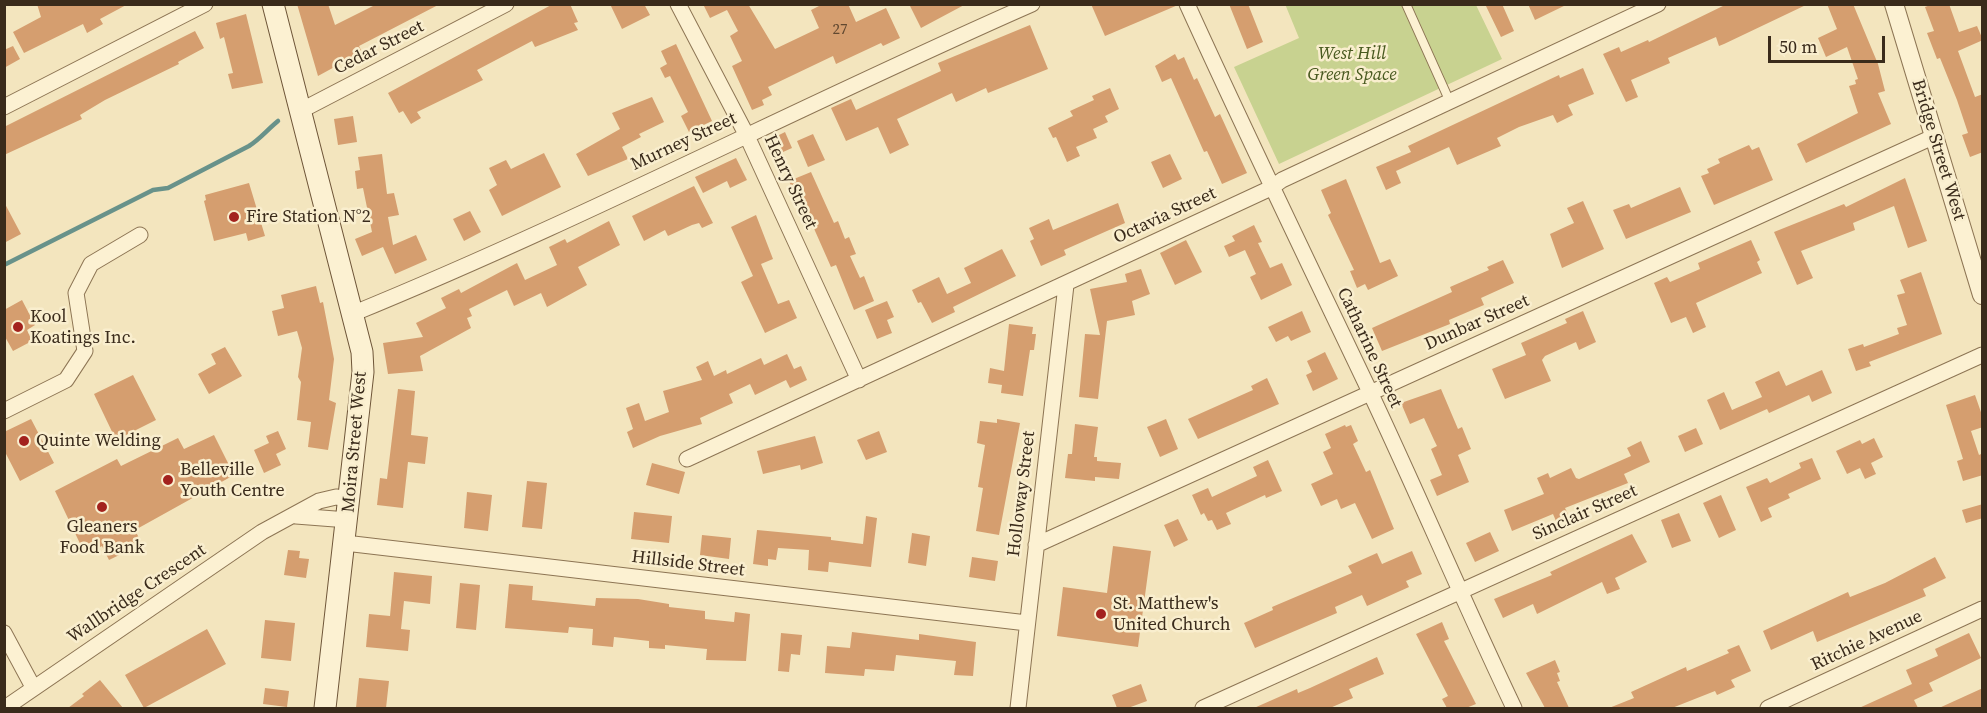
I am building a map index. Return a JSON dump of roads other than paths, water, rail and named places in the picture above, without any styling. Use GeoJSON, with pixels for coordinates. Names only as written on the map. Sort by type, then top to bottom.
{"type":"FeatureCollection","features":[{"type":"Feature","properties":{"kind":"main road","name":"Moira Street West"},"geometry":{"type":"LineString","coordinates":[[273,4],[362,352],[363,372],[348,520],[325,708]]}},
{"type":"Feature","properties":{"kind":"street"},"geometry":{"type":"LineString","coordinates":[[4,107],[205,4]]}},
{"type":"Feature","properties":{"kind":"street","name":"Cedar Street"},"geometry":{"type":"LineString","coordinates":[[302,111],[506,4]]}},
{"type":"Feature","properties":{"kind":"street","name":"Henry Street"},"geometry":{"type":"LineString","coordinates":[[678,4],[746,134],[859,380]]}},
{"type":"Feature","properties":{"kind":"street","name":"Murney Street"},"geometry":{"type":"LineString","coordinates":[[352,314],[436,280],[888,67],[1032,4]]}},
{"type":"Feature","properties":{"kind":"street","name":"Catharine Street"},"geometry":{"type":"LineString","coordinates":[[1187,4],[1271,188],[1370,393],[1514,708]]}},
{"type":"Feature","properties":{"kind":"street","name":"Octavia Street"},"geometry":{"type":"LineString","coordinates":[[687,459],[1066,285],[1271,188],[1282,180],[1658,4]]}},
{"type":"Feature","properties":{"kind":"street","name":"Bridge Street West"},"geometry":{"type":"LineString","coordinates":[[1894,4],[1983,296]]}},
{"type":"Feature","properties":{"kind":"street","name":"Dunbar Street"},"geometry":{"type":"LineString","coordinates":[[1036,544],[1935,136]]}},
{"type":"Feature","properties":{"kind":"street"},"geometry":{"type":"LineString","coordinates":[[4,411],[66,380],[85,351],[76,293],[91,264],[140,235]]}},
{"type":"Feature","properties":{"kind":"street","name":"Holloway Street"},"geometry":{"type":"LineString","coordinates":[[1018,708],[1066,285]]}},
{"type":"Feature","properties":{"kind":"street","name":"Sinclair Street"},"geometry":{"type":"LineString","coordinates":[[1203,708],[1983,355]]}},
{"type":"Feature","properties":{"kind":"street","name":"Wallbridge Crescent"},"geometry":{"type":"LineString","coordinates":[[5,708],[262,532],[319,501],[336,497],[350,499]]}},
{"type":"Feature","properties":{"kind":"street","name":"Wallbridge Crescent"},"geometry":{"type":"LineString","coordinates":[[293,516],[314,515],[348,520]]}},
{"type":"Feature","properties":{"kind":"street","name":"Hillside Street"},"geometry":{"type":"LineString","coordinates":[[345,543],[1027,623]]}},
{"type":"Feature","properties":{"kind":"street","name":"Ritchie Avenue"},"geometry":{"type":"LineString","coordinates":[[1768,708],[1983,609]]}},
{"type":"Feature","properties":{"kind":"street"},"geometry":{"type":"LineString","coordinates":[[4,633],[33,687]]}},
{"type":"Feature","properties":{"kind":"lane"},"geometry":{"type":"LineString","coordinates":[[1406,4],[1450,102]]}},
{"type":"Feature","properties":{"kind":"waterway"},"geometry":{"type":"LineString","coordinates":[[4,265],[153,190],[168,188],[249,146],[278,121]]}},
{"type":"Feature","properties":{"kind":"place","name":"Fire Station N°2"},"geometry":{"type":"Point","coordinates":[234,217]}},
{"type":"Feature","properties":{"kind":"place","name":"Kool Koatings Inc."},"geometry":{"type":"Point","coordinates":[18,327]}},
{"type":"Feature","properties":{"kind":"place","name":"Quinte Welding"},"geometry":{"type":"Point","coordinates":[24,441]}},
{"type":"Feature","properties":{"kind":"place","name":"Belleville Youth Centre"},"geometry":{"type":"Point","coordinates":[168,480]}},
{"type":"Feature","properties":{"kind":"place","name":"Gleaners Food Bank"},"geometry":{"type":"Point","coordinates":[102,507]}},
{"type":"Feature","properties":{"kind":"place","name":"St. Matthew's United Church"},"geometry":{"type":"Point","coordinates":[1101,614]}},
{"type":"Feature","properties":{"kind":"park label","name":"West Hill Green Space"},"geometry":{"type":"Point","coordinates":[1352,64]}}]}
